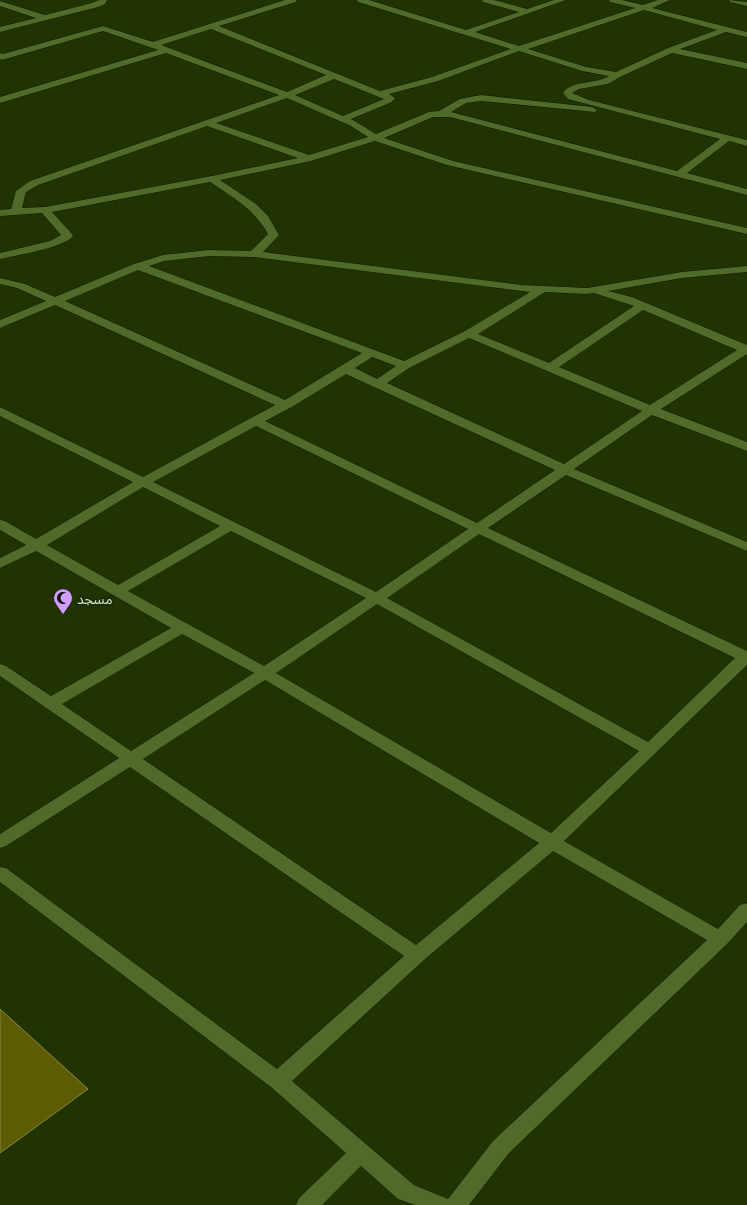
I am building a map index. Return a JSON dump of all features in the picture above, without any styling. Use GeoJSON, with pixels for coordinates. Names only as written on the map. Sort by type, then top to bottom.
{"type":"FeatureCollection","features":[{"type":"Feature","properties":{"kind":"street"},"geometry":{"type":"LineString","coordinates":[[0,30],[95,5],[103,0]]}},
{"type":"Feature","properties":{"kind":"street"},"geometry":{"type":"LineString","coordinates":[[153,45],[293,0]]}},
{"type":"Feature","properties":{"kind":"street"},"geometry":{"type":"LineString","coordinates":[[362,0],[585,69],[617,75]]}},
{"type":"Feature","properties":{"kind":"street"},"geometry":{"type":"LineString","coordinates":[[486,0],[527,12]]}},
{"type":"Feature","properties":{"kind":"street"},"geometry":{"type":"LineString","coordinates":[[468,32],[562,0]]}},
{"type":"Feature","properties":{"kind":"street"},"geometry":{"type":"LineString","coordinates":[[613,0],[747,35]]}},
{"type":"Feature","properties":{"kind":"street"},"geometry":{"type":"LineString","coordinates":[[382,93],[424,82],[520,48],[666,0]]}},
{"type":"Feature","properties":{"kind":"street"},"geometry":{"type":"LineString","coordinates":[[733,0],[747,4]]}},
{"type":"Feature","properties":{"kind":"street"},"geometry":{"type":"LineString","coordinates":[[0,4],[45,18]]}},
{"type":"Feature","properties":{"kind":"street"},"geometry":{"type":"LineString","coordinates":[[64,14],[77,18]]}},
{"type":"Feature","properties":{"kind":"street"},"geometry":{"type":"LineString","coordinates":[[90,23],[287,95],[343,119],[374,138],[450,163],[747,231]]}},
{"type":"Feature","properties":{"kind":"street"},"geometry":{"type":"LineString","coordinates":[[211,26],[382,93],[390,98],[389,100],[343,119]]}},
{"type":"Feature","properties":{"kind":"street"},"geometry":{"type":"LineString","coordinates":[[1,57],[103,28]]}},
{"type":"Feature","properties":{"kind":"street"},"geometry":{"type":"LineString","coordinates":[[724,30],[671,50],[617,75],[602,84],[570,89],[567,93],[571,97],[586,102],[747,143]]}},
{"type":"Feature","properties":{"kind":"street"},"geometry":{"type":"LineString","coordinates":[[0,100],[166,50]]}},
{"type":"Feature","properties":{"kind":"street"},"geometry":{"type":"LineString","coordinates":[[671,50],[747,66]]}},
{"type":"Feature","properties":{"kind":"street"},"geometry":{"type":"LineString","coordinates":[[16,211],[21,190],[34,183],[287,95],[335,75]]}},
{"type":"Feature","properties":{"kind":"street"},"geometry":{"type":"LineString","coordinates":[[0,91],[12,96]]}},
{"type":"Feature","properties":{"kind":"street"},"geometry":{"type":"LineString","coordinates":[[442,113],[463,101],[481,98],[581,109],[625,112]]}},
{"type":"Feature","properties":{"kind":"street"},"geometry":{"type":"LineString","coordinates":[[0,213],[45,210],[212,179],[308,159],[374,138],[432,114],[442,113],[747,192]]}},
{"type":"Feature","properties":{"kind":"street"},"geometry":{"type":"LineString","coordinates":[[208,123],[308,159]]}},
{"type":"Feature","properties":{"kind":"street"},"geometry":{"type":"LineString","coordinates":[[679,174],[727,138]]}},
{"type":"Feature","properties":{"kind":"street"},"geometry":{"type":"LineString","coordinates":[[212,179],[252,206],[264,218],[274,235],[254,254]]}},
{"type":"Feature","properties":{"kind":"street"},"geometry":{"type":"LineString","coordinates":[[0,256],[54,243],[68,236],[45,210]]}},
{"type":"Feature","properties":{"kind":"street"},"geometry":{"type":"LineString","coordinates":[[0,324],[138,266],[163,258],[209,253],[254,254],[521,288],[587,291],[609,294],[642,305],[747,349]]}},
{"type":"Feature","properties":{"kind":"street"},"geometry":{"type":"LineString","coordinates":[[138,266],[405,364]]}},
{"type":"Feature","properties":{"kind":"street"},"geometry":{"type":"LineString","coordinates":[[587,291],[682,275],[747,269]]}},
{"type":"Feature","properties":{"kind":"street"},"geometry":{"type":"LineString","coordinates":[[0,281],[21,286],[56,301],[286,405]]}},
{"type":"Feature","properties":{"kind":"street"},"geometry":{"type":"LineString","coordinates":[[378,384],[405,364],[469,334],[543,289]]}},
{"type":"Feature","properties":{"kind":"street"},"geometry":{"type":"LineString","coordinates":[[550,368],[642,305]]}},
{"type":"Feature","properties":{"kind":"street"},"geometry":{"type":"LineString","coordinates":[[469,334],[651,410],[747,447]]}},
{"type":"Feature","properties":{"kind":"street"},"geometry":{"type":"LineString","coordinates":[[0,842],[265,673],[651,410],[747,349]]}},
{"type":"Feature","properties":{"kind":"street"},"geometry":{"type":"LineString","coordinates":[[0,564],[38,545],[142,483],[286,405],[372,352]]}},
{"type":"Feature","properties":{"kind":"street"},"geometry":{"type":"LineString","coordinates":[[346,369],[564,469],[747,546]]}},
{"type":"Feature","properties":{"kind":"street"},"geometry":{"type":"LineString","coordinates":[[0,411],[142,483],[377,598],[650,750]]}},
{"type":"Feature","properties":{"kind":"street"},"geometry":{"type":"LineString","coordinates":[[255,421],[746,657],[552,842],[417,955],[278,1081]]}},
{"type":"Feature","properties":{"kind":"street"},"geometry":{"type":"LineString","coordinates":[[0,524],[182,628],[265,673],[720,939]]}},
{"type":"Feature","properties":{"kind":"street"},"geometry":{"type":"LineString","coordinates":[[118,591],[230,526]]}},
{"type":"Feature","properties":{"kind":"street"},"geometry":{"type":"LineString","coordinates":[[51,703],[182,628]]}},
{"type":"Feature","properties":{"kind":"street"},"geometry":{"type":"LineString","coordinates":[[0,669],[417,955]]}},
{"type":"Feature","properties":{"kind":"street"},"geometry":{"type":"LineString","coordinates":[[0,873],[278,1081],[406,1192],[440,1205]]}},
{"type":"Feature","properties":{"kind":"street"},"geometry":{"type":"LineString","coordinates":[[456,1205],[501,1147],[720,939],[747,910]]}},
{"type":"Feature","properties":{"kind":"street"},"geometry":{"type":"LineString","coordinates":[[307,1205],[360,1153]]}},
{"type":"Feature","properties":{"kind":"building"},"geometry":{"type":"Polygon","coordinates":[[[0,1009],[88,1089],[0,1153],[0,1009]]]}},
{"type":"Feature","properties":{"kind":"place","name":"مسجد"},"geometry":{"type":"Point","coordinates":[63,615]}}]}
